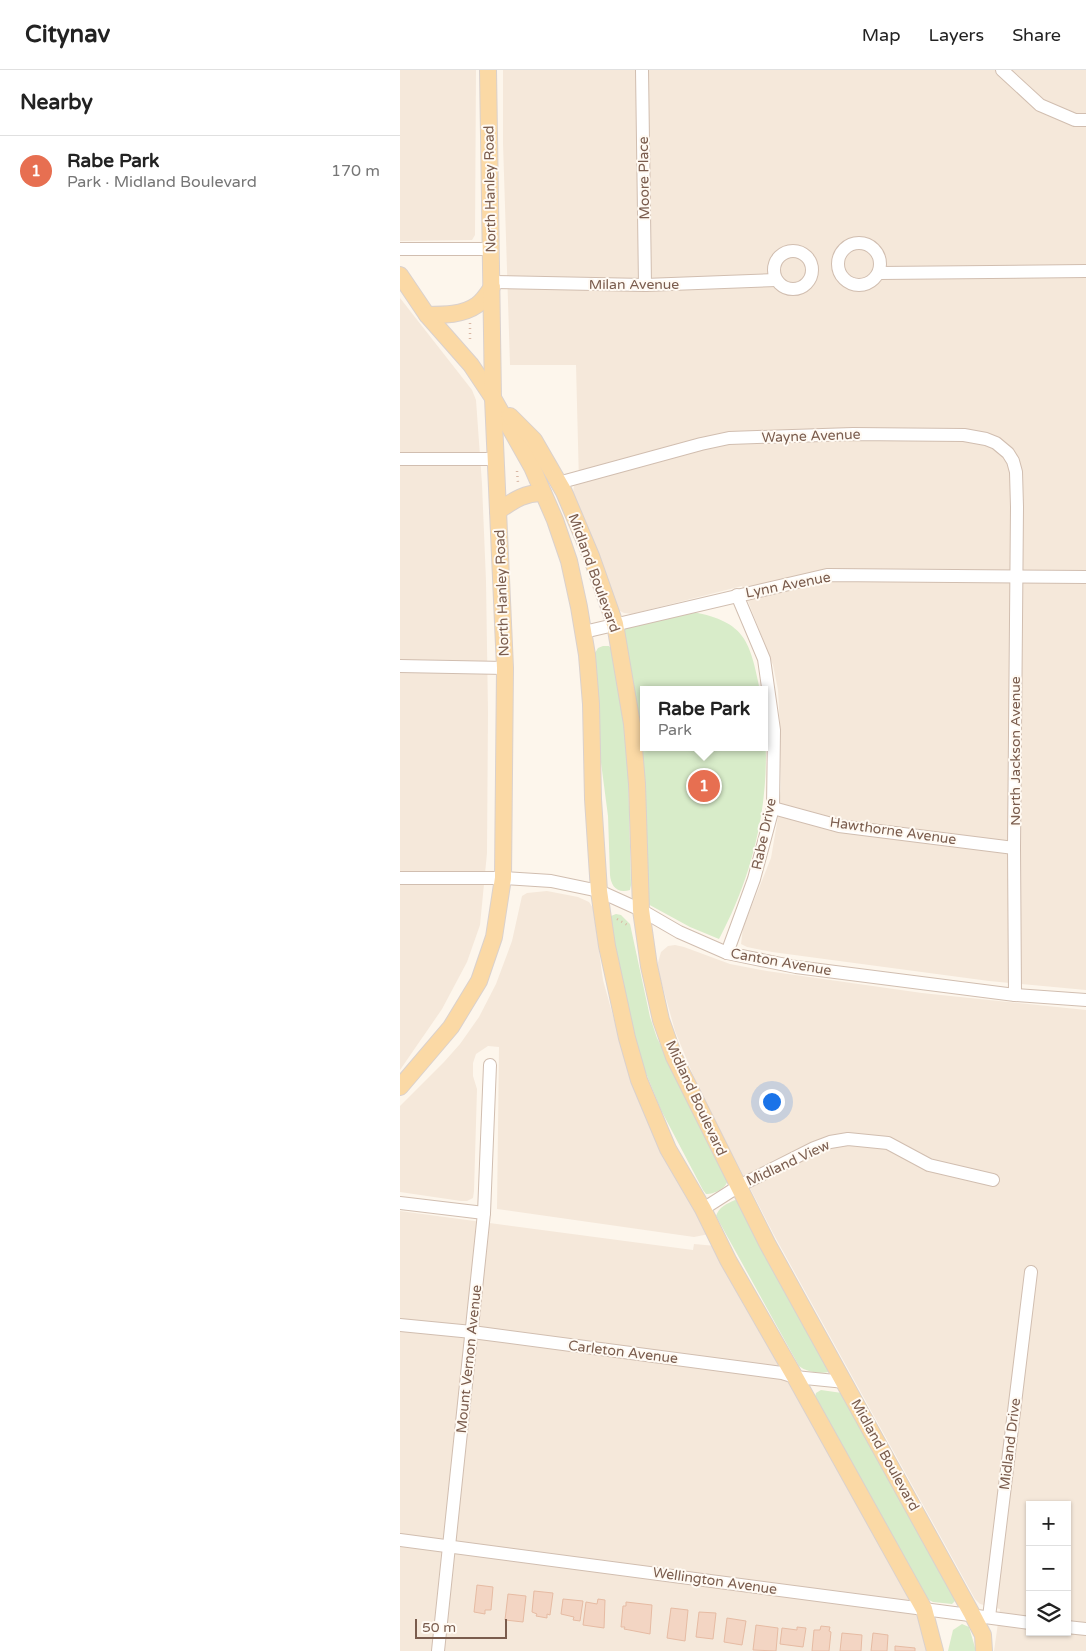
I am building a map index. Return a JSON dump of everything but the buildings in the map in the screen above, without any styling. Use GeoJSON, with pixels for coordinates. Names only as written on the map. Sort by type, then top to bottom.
{"type":"FeatureCollection","features":[{"type":"Feature","properties":{"kind":"main road","name":"North Hanley Road"},"geometry":{"type":"LineString","coordinates":[[400,1087],[451,1027],[478,981],[494,937],[503,878],[504,668],[493,398],[488,70]]}},
{"type":"Feature","properties":{"kind":"main road","name":"Midland Boulevard"},"geometry":{"type":"LineString","coordinates":[[400,275],[427,315],[471,366],[493,398],[532,467],[555,520],[569,561],[584,632],[591,704],[593,799],[599,891],[607,946],[627,1038],[639,1080],[668,1149],[703,1209],[728,1260],[924,1609],[935,1651]]}},
{"type":"Feature","properties":{"kind":"main road"},"geometry":{"type":"LineString","coordinates":[[427,315],[449,315],[478,305],[492,285]]}},
{"type":"Feature","properties":{"kind":"main road","name":"Midland Boulevard"},"geometry":{"type":"LineString","coordinates":[[493,398],[534,440],[564,492],[591,556],[615,624],[632,724],[637,784],[641,910],[651,975],[661,1020],[670,1048],[767,1243],[983,1635],[984,1651]]}},
{"type":"Feature","properties":{"kind":"main road"},"geometry":{"type":"LineString","coordinates":[[498,511],[522,496],[530,493],[543,493]]}},
{"type":"Feature","properties":{"kind":"street","name":"Moore Place"},"geometry":{"type":"LineString","coordinates":[[642,70],[645,285]]}},
{"type":"Feature","properties":{"kind":"street"},"geometry":{"type":"LineString","coordinates":[[1002,70],[1040,106],[1074,120],[1086,120]]}},
{"type":"Feature","properties":{"kind":"street"},"geometry":{"type":"LineString","coordinates":[[400,249],[490,249]]}},
{"type":"Feature","properties":{"kind":"street"},"geometry":{"type":"LineString","coordinates":[[879,273],[1086,271]]}},
{"type":"Feature","properties":{"kind":"street","name":"Milan Avenue"},"geometry":{"type":"LineString","coordinates":[[492,285],[645,285],[776,280]]}},
{"type":"Feature","properties":{"kind":"street","name":"Wayne Avenue"},"geometry":{"type":"LineString","coordinates":[[558,482],[729,438],[853,434],[964,435],[996,443],[1014,461],[1017,507]]}},
{"type":"Feature","properties":{"kind":"street"},"geometry":{"type":"LineString","coordinates":[[400,459],[496,459]]}},
{"type":"Feature","properties":{"kind":"street","name":"North Jackson Avenue"},"geometry":{"type":"LineString","coordinates":[[1015,995],[1014,848],[1017,507]]}},
{"type":"Feature","properties":{"kind":"street","name":"Lynn Avenue"},"geometry":{"type":"LineString","coordinates":[[584,632],[827,575],[1086,577]]}},
{"type":"Feature","properties":{"kind":"street","name":"Rabe Drive"},"geometry":{"type":"LineString","coordinates":[[737,595],[764,659],[768,686]]}},
{"type":"Feature","properties":{"kind":"street"},"geometry":{"type":"LineString","coordinates":[[400,666],[504,668]]}},
{"type":"Feature","properties":{"kind":"street","name":"Rabe Drive"},"geometry":{"type":"LineString","coordinates":[[727,953],[754,879],[773,808],[774,730],[768,687]]}},
{"type":"Feature","properties":{"kind":"street","name":"Hawthorne Avenue"},"geometry":{"type":"LineString","coordinates":[[773,808],[839,826],[1014,848]]}},
{"type":"Feature","properties":{"kind":"street","name":"Canton Avenue"},"geometry":{"type":"LineString","coordinates":[[400,878],[503,878],[551,881],[599,891],[641,910],[680,932],[727,953],[796,967],[1015,995],[1086,1000]]}},
{"type":"Feature","properties":{"kind":"street","name":"Mount Vernon Avenue"},"geometry":{"type":"LineString","coordinates":[[438,1651],[484,1213],[490,1065]]}},
{"type":"Feature","properties":{"kind":"street","name":"Midland View"},"geometry":{"type":"LineString","coordinates":[[703,1209],[739,1186],[814,1148],[848,1138],[888,1143],[930,1165],[993,1180]]}},
{"type":"Feature","properties":{"kind":"street"},"geometry":{"type":"LineString","coordinates":[[400,1203],[484,1213]]}},
{"type":"Feature","properties":{"kind":"street","name":"Midland Drive"},"geometry":{"type":"LineString","coordinates":[[989,1617],[1031,1272]]}},
{"type":"Feature","properties":{"kind":"street","name":"Carleton Avenue"},"geometry":{"type":"LineString","coordinates":[[400,1325],[472,1332],[772,1371],[795,1377],[845,1382]]}},
{"type":"Feature","properties":{"kind":"street","name":"Wellington Avenue"},"geometry":{"type":"LineString","coordinates":[[400,1540],[1026,1622]]}},
{"type":"Feature","properties":{"kind":"street"},"geometry":{"type":"LineString","coordinates":[[1071,1627],[1086,1629]]}},
{"type":"Feature","properties":{"kind":"path"},"geometry":{"type":"LineString","coordinates":[[470,318],[470,337],[472,341]]}},
{"type":"Feature","properties":{"kind":"path"},"geometry":{"type":"LineString","coordinates":[[517,470],[519,487]]}},
{"type":"Feature","properties":{"kind":"path"},"geometry":{"type":"LineString","coordinates":[[612,916],[629,926]]}},
{"type":"Feature","properties":{"kind":"shaded area"},"geometry":{"type":"Polygon","coordinates":[[[400,70],[476,70],[475,235],[472,240],[400,241],[400,70]]]}},
{"type":"Feature","properties":{"kind":"shaded area"},"geometry":{"type":"Polygon","coordinates":[[[503,70],[1086,70],[1086,990],[989,981],[772,952],[741,944],[743,928],[771,858],[778,817],[781,787],[780,730],[778,690],[773,665],[742,586],[632,614],[618,610],[602,561],[573,492],[574,486],[579,483],[576,365],[510,365],[503,143],[503,70]]]}},
{"type":"Feature","properties":{"kind":"shaded area"},"geometry":{"type":"Polygon","coordinates":[[[400,298],[472,390],[476,400],[486,581],[488,712],[487,853],[480,925],[467,962],[442,1009],[400,1070],[400,298]]]}},
{"type":"Feature","properties":{"kind":"shaded area"},"geometry":{"type":"Polygon","coordinates":[[[547,891],[578,897],[589,902],[593,908],[603,980],[630,1077],[709,1234],[694,1237],[497,1209],[499,1047],[488,1046],[476,1054],[473,1063],[473,1076],[477,1089],[473,1198],[461,1201],[400,1192],[400,1106],[460,1044],[479,1017],[496,984],[512,941],[522,896],[527,893],[547,891]]]}},
{"type":"Feature","properties":{"kind":"shaded area"},"geometry":{"type":"Polygon","coordinates":[[[675,945],[730,964],[767,971],[922,993],[1086,1010],[1086,1651],[994,1651],[1000,1609],[980,1604],[975,1599],[774,1235],[698,1087],[675,1031],[657,966],[661,952],[668,946],[675,945]]]}},
{"type":"Feature","properties":{"kind":"shaded area"},"geometry":{"type":"Polygon","coordinates":[[[400,1211],[693,1250],[694,1244],[716,1246],[906,1591],[924,1627],[931,1651],[400,1651],[400,1211]]]}},
{"type":"Feature","properties":{"kind":"green space"},"geometry":{"type":"Polygon","coordinates":[[[693,612],[711,616],[735,628],[743,637],[753,659],[759,686],[640,686],[640,751],[766,751],[763,804],[758,832],[742,887],[719,939],[690,927],[646,903],[622,629],[693,612]]]}},
{"type":"Feature","properties":{"kind":"green space"},"geometry":{"type":"Polygon","coordinates":[[[609,646],[612,650],[622,697],[628,770],[631,885],[630,890],[625,891],[618,890],[613,886],[610,875],[608,816],[600,755],[595,653],[598,648],[609,646]]]}},
{"type":"Feature","properties":{"kind":"green space"},"geometry":{"type":"Polygon","coordinates":[[[621,915],[630,924],[650,1017],[657,1038],[728,1179],[723,1188],[713,1193],[706,1194],[703,1190],[661,1110],[637,1051],[609,929],[611,916],[621,915]]]}},
{"type":"Feature","properties":{"kind":"green space"},"geometry":{"type":"Polygon","coordinates":[[[735,1200],[739,1201],[829,1372],[813,1372],[799,1366],[716,1216],[721,1208],[735,1200]]]}},
{"type":"Feature","properties":{"kind":"green space"},"geometry":{"type":"Polygon","coordinates":[[[821,1390],[842,1393],[954,1596],[955,1601],[952,1604],[933,1602],[927,1599],[815,1397],[816,1393],[821,1390]]]}},
{"type":"Feature","properties":{"kind":"green space"},"geometry":{"type":"Polygon","coordinates":[[[962,1624],[969,1627],[976,1651],[948,1651],[953,1630],[962,1624]]]}},
{"type":"Feature","properties":{"kind":"place","name":"Rabe Park"},"geometry":{"type":"Point","coordinates":[704,786]}}]}
